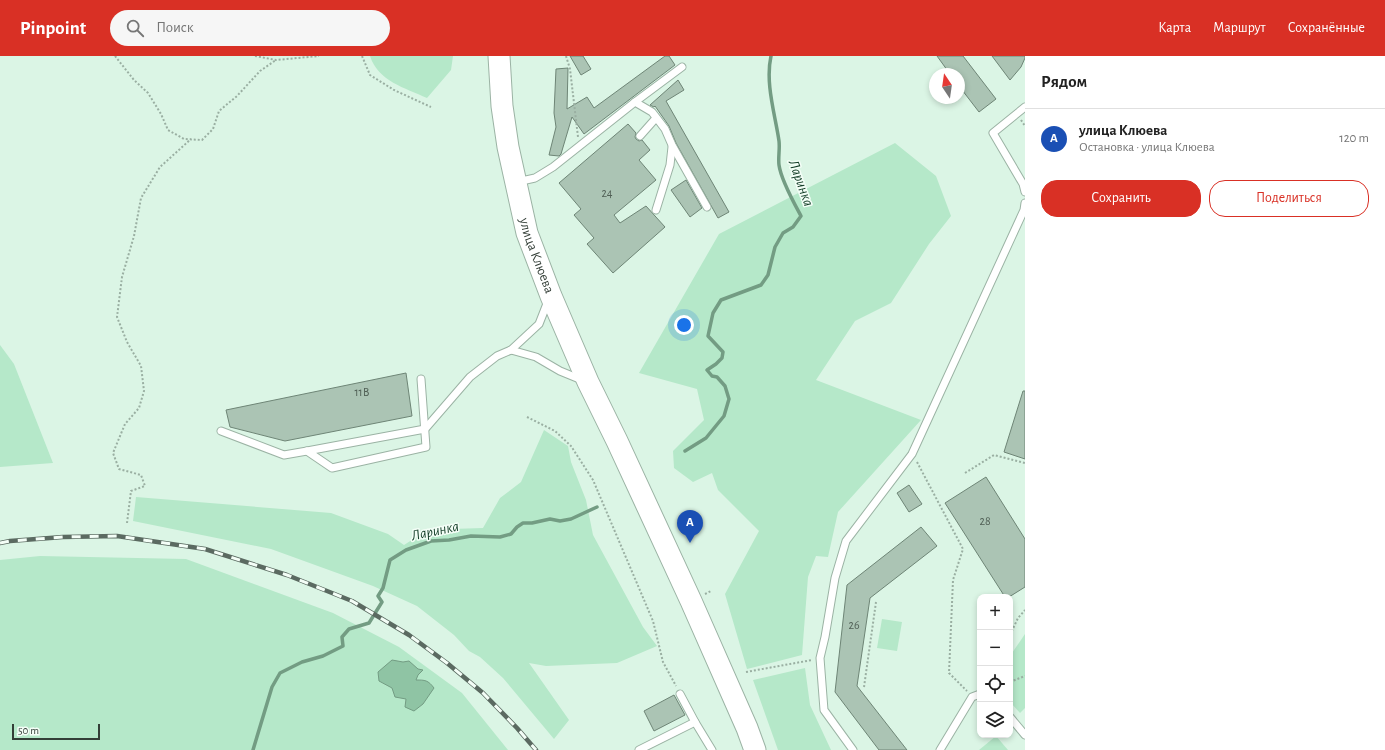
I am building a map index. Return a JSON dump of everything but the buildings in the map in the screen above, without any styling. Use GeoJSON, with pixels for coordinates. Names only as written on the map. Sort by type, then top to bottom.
{"type":"FeatureCollection","features":[{"type":"Feature","properties":{"kind":"main road","name":"улица Клюева"},"geometry":{"type":"LineString","coordinates":[[499,56],[502,106],[515,182],[527,233],[550,296],[588,382],[691,602],[747,728],[755,750]]}},
{"type":"Feature","properties":{"kind":"lane"},"geometry":{"type":"LineString","coordinates":[[515,182],[536,178],[552,167],[682,67]]}},
{"type":"Feature","properties":{"kind":"lane"},"geometry":{"type":"LineString","coordinates":[[635,102],[652,112],[665,129],[672,145],[707,207]]}},
{"type":"Feature","properties":{"kind":"lane"},"geometry":{"type":"LineString","coordinates":[[1025,108],[993,133],[1023,184],[1025,192]]}},
{"type":"Feature","properties":{"kind":"lane"},"geometry":{"type":"LineString","coordinates":[[640,136],[656,118]]}},
{"type":"Feature","properties":{"kind":"lane"},"geometry":{"type":"LineString","coordinates":[[656,210],[670,165],[672,145]]}},
{"type":"Feature","properties":{"kind":"lane"},"geometry":{"type":"LineString","coordinates":[[853,750],[824,710],[820,658],[835,578],[846,541],[912,454],[1024,210],[1025,203]]}},
{"type":"Feature","properties":{"kind":"lane"},"geometry":{"type":"LineString","coordinates":[[221,431],[284,455],[307,452],[425,429],[470,377],[497,356],[511,350],[539,324],[550,296]]}},
{"type":"Feature","properties":{"kind":"lane"},"geometry":{"type":"LineString","coordinates":[[511,350],[536,356],[560,371],[588,382]]}},
{"type":"Feature","properties":{"kind":"lane"},"geometry":{"type":"LineString","coordinates":[[307,452],[332,468],[426,447],[421,379]]}},
{"type":"Feature","properties":{"kind":"lane"},"geometry":{"type":"LineString","coordinates":[[680,694],[712,750]]}},
{"type":"Feature","properties":{"kind":"lane"},"geometry":{"type":"LineString","coordinates":[[940,750],[972,696],[977,695]]}},
{"type":"Feature","properties":{"kind":"lane"},"geometry":{"type":"LineString","coordinates":[[1013,721],[1025,735]]}},
{"type":"Feature","properties":{"kind":"lane"},"geometry":{"type":"LineString","coordinates":[[639,750],[695,722]]}},
{"type":"Feature","properties":{"kind":"path"},"geometry":{"type":"LineString","coordinates":[[115,56],[134,80],[148,93],[161,114],[168,130],[184,139],[191,140],[202,140],[213,129],[219,111],[237,96],[260,71],[276,60]]}},
{"type":"Feature","properties":{"kind":"path"},"geometry":{"type":"LineString","coordinates":[[255,56],[276,60],[319,56]]}},
{"type":"Feature","properties":{"kind":"path"},"geometry":{"type":"LineString","coordinates":[[362,56],[370,75],[394,90],[431,107]]}},
{"type":"Feature","properties":{"kind":"path"},"geometry":{"type":"LineString","coordinates":[[566,56],[570,69],[579,146]]}},
{"type":"Feature","properties":{"kind":"path"},"geometry":{"type":"LineString","coordinates":[[127,522],[131,491],[145,486],[141,475],[119,469],[113,453],[125,424],[139,408],[144,391],[141,366],[127,342],[117,317],[122,277],[134,236],[141,198],[160,167],[191,140]]}},
{"type":"Feature","properties":{"kind":"path"},"geometry":{"type":"LineString","coordinates":[[528,417],[555,431],[571,446],[593,480],[653,621],[663,662],[680,694]]}},
{"type":"Feature","properties":{"kind":"path"},"geometry":{"type":"LineString","coordinates":[[912,454],[963,549],[953,580],[949,673],[972,696]]}},
{"type":"Feature","properties":{"kind":"path"},"geometry":{"type":"LineString","coordinates":[[965,473],[994,455],[1025,463]]}},
{"type":"Feature","properties":{"kind":"path"},"geometry":{"type":"LineString","coordinates":[[864,686],[876,602]]}},
{"type":"Feature","properties":{"kind":"path"},"geometry":{"type":"LineString","coordinates":[[1012,630],[1018,618],[1025,610]]}},
{"type":"Feature","properties":{"kind":"path"},"geometry":{"type":"LineString","coordinates":[[746,672],[820,658]]}},
{"type":"Feature","properties":{"kind":"path"},"geometry":{"type":"LineString","coordinates":[[1013,681],[1025,676]]}},
{"type":"Feature","properties":{"kind":"shaded area"},"geometry":{"type":"Polygon","coordinates":[[[370,56],[453,56],[451,70],[427,98],[401,87],[386,78],[379,72],[370,56]]]}},
{"type":"Feature","properties":{"kind":"shaded area"},"geometry":{"type":"Polygon","coordinates":[[[895,143],[936,176],[951,216],[929,244],[891,303],[855,321],[816,380],[921,420],[838,512],[828,557],[816,556],[808,577],[802,655],[747,669],[725,594],[759,531],[718,490],[712,473],[693,482],[674,468],[673,451],[704,420],[697,389],[639,373],[719,234],[895,143]]]}},
{"type":"Feature","properties":{"kind":"shaded area"},"geometry":{"type":"Polygon","coordinates":[[[0,345],[14,364],[53,463],[0,467],[0,345]]]}},
{"type":"Feature","properties":{"kind":"shaded area"},"geometry":{"type":"Polygon","coordinates":[[[544,430],[568,446],[571,462],[586,500],[593,535],[643,627],[657,646],[617,663],[546,666],[529,663],[569,720],[554,739],[503,678],[480,657],[469,651],[454,635],[417,606],[373,586],[271,549],[133,521],[136,497],[331,513],[388,534],[404,545],[418,536],[451,529],[483,528],[500,498],[521,482],[544,430]]]}},
{"type":"Feature","properties":{"kind":"shaded area"},"geometry":{"type":"Polygon","coordinates":[[[40,556],[186,559],[333,613],[399,647],[462,693],[508,750],[0,750],[0,560],[40,556]]]}},
{"type":"Feature","properties":{"kind":"shaded area"},"geometry":{"type":"Polygon","coordinates":[[[882,619],[902,622],[897,651],[877,648],[882,619]]]}},
{"type":"Feature","properties":{"kind":"shaded area"},"geometry":{"type":"Polygon","coordinates":[[[1025,634],[1025,708],[1020,713],[1013,705],[1013,652],[1025,634]]]}},
{"type":"Feature","properties":{"kind":"shaded area"},"geometry":{"type":"Polygon","coordinates":[[[392,660],[403,662],[409,661],[418,669],[423,670],[418,675],[416,680],[426,681],[434,688],[423,704],[414,711],[405,707],[406,699],[395,697],[392,688],[379,681],[378,672],[392,660]]]}},
{"type":"Feature","properties":{"kind":"shaded area"},"geometry":{"type":"Polygon","coordinates":[[[805,668],[810,705],[831,750],[778,750],[753,680],[805,668]]]}},
{"type":"Feature","properties":{"kind":"shaded area"},"geometry":{"type":"Polygon","coordinates":[[[994,738],[998,738],[1008,750],[979,750],[994,738]]]}},
{"type":"Feature","properties":{"kind":"waterway","name":"Ларинка"},"geometry":{"type":"LineString","coordinates":[[685,451],[706,438],[724,416],[729,399],[725,386],[717,377],[712,376],[707,370],[722,358],[723,352],[708,336],[713,313],[721,300],[761,285],[768,275],[775,247],[783,233],[793,227],[801,216],[791,198],[780,171],[779,141],[771,98],[769,77],[771,56]]}},
{"type":"Feature","properties":{"kind":"waterway","name":"Ларинка"},"geometry":{"type":"LineString","coordinates":[[253,750],[272,687],[280,673],[302,662],[323,656],[343,646],[342,637],[349,629],[369,623],[382,602],[378,596],[383,588],[390,560],[406,550],[431,541],[449,540],[471,536],[500,537],[511,534],[523,523],[532,523],[550,519],[560,521],[571,519],[597,507]]}},
{"type":"Feature","properties":{"kind":"railway"},"geometry":{"type":"LineString","coordinates":[[0,543],[63,537],[117,536],[205,549],[287,575],[352,601],[409,635],[447,663],[483,693],[536,750]]}},
{"type":"Feature","properties":{"kind":"place","name":"улица Клюева"},"geometry":{"type":"Point","coordinates":[690,543]}}]}
